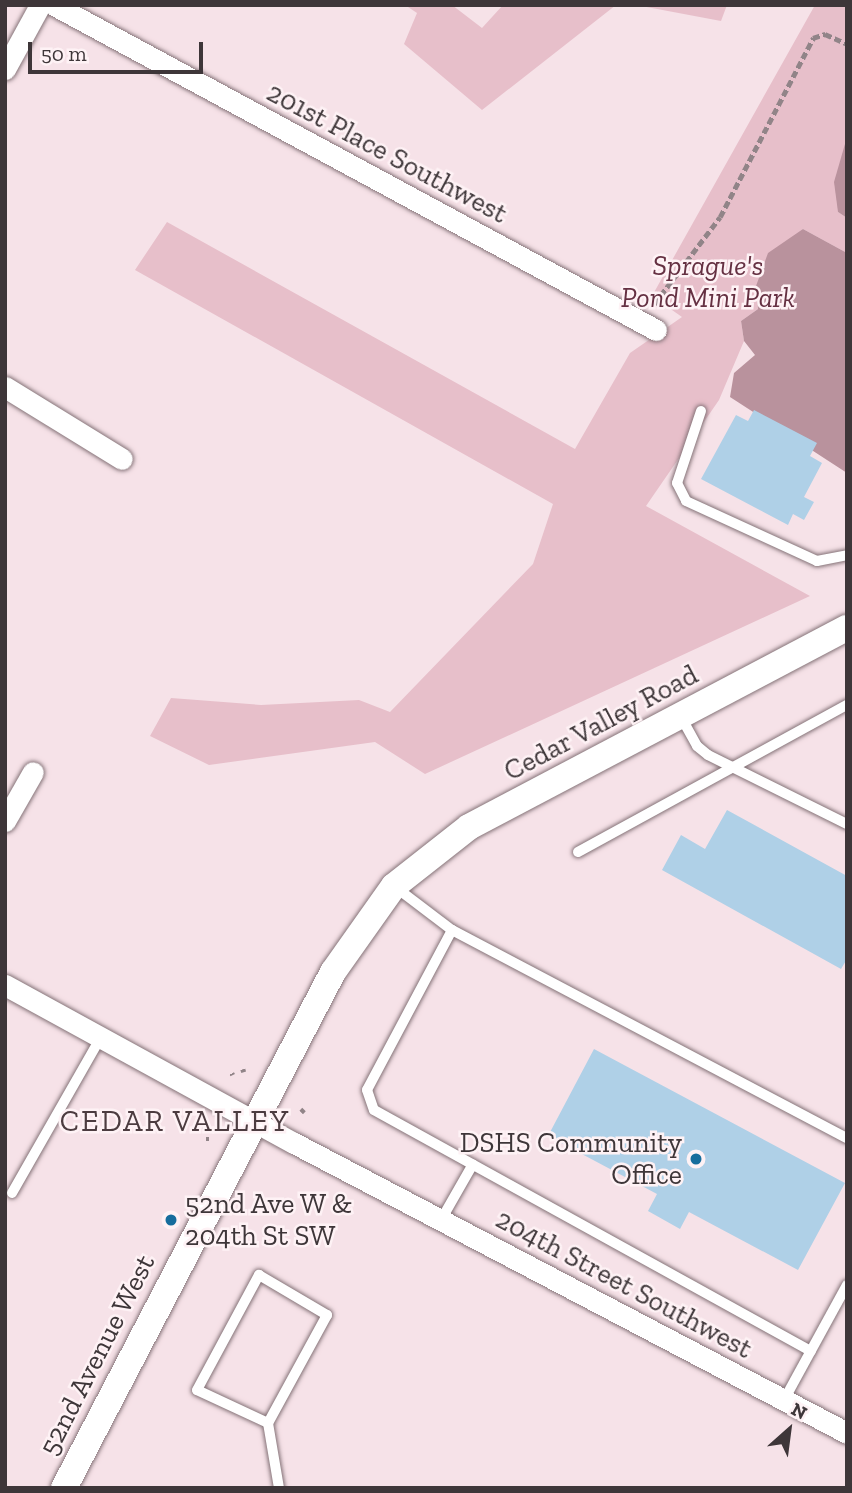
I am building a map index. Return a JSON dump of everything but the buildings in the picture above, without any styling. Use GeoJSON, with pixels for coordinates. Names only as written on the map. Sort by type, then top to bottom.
{"type":"FeatureCollection","features":[{"type":"Feature","properties":{"kind":"street"},"geometry":{"type":"LineString","coordinates":[[5,69],[40,5]]}},
{"type":"Feature","properties":{"kind":"street","name":"201st Place Southwest"},"geometry":{"type":"LineString","coordinates":[[54,5],[648,326]]}},
{"type":"Feature","properties":{"kind":"street"},"geometry":{"type":"LineString","coordinates":[[5,387],[122,459]]}},
{"type":"Feature","properties":{"kind":"street","name":"Cedar Valley Road"},"geometry":{"type":"LineString","coordinates":[[394,886],[469,827],[847,628]]}},
{"type":"Feature","properties":{"kind":"street"},"geometry":{"type":"LineString","coordinates":[[5,821],[33,772]]}},
{"type":"Feature","properties":{"kind":"street","name":"52nd Avenue West"},"geometry":{"type":"LineString","coordinates":[[64,1488],[333,972],[394,886]]}},
{"type":"Feature","properties":{"kind":"street","name":"204th Street Southwest"},"geometry":{"type":"LineString","coordinates":[[5,985],[254,1121],[784,1400],[844,1425]]}},
{"type":"Feature","properties":{"kind":"lane"},"geometry":{"type":"LineString","coordinates":[[701,411],[677,483],[686,501],[817,561],[847,555]]}},
{"type":"Feature","properties":{"kind":"lane"},"geometry":{"type":"LineString","coordinates":[[578,852],[729,765],[847,705]]}},
{"type":"Feature","properties":{"kind":"lane"},"geometry":{"type":"LineString","coordinates":[[681,717],[697,746],[847,824]]}},
{"type":"Feature","properties":{"kind":"lane"},"geometry":{"type":"LineString","coordinates":[[394,886],[452,930],[847,1139]]}},
{"type":"Feature","properties":{"kind":"lane"},"geometry":{"type":"LineString","coordinates":[[452,930],[367,1090],[374,1110],[811,1351]]}},
{"type":"Feature","properties":{"kind":"lane"},"geometry":{"type":"LineString","coordinates":[[12,1193],[101,1037]]}},
{"type":"Feature","properties":{"kind":"lane"},"geometry":{"type":"LineString","coordinates":[[441,1220],[473,1164]]}},
{"type":"Feature","properties":{"kind":"lane"},"geometry":{"type":"LineString","coordinates":[[268,1423],[197,1390],[259,1275],[327,1315],[268,1423],[279,1488]]}},
{"type":"Feature","properties":{"kind":"lane"},"geometry":{"type":"LineString","coordinates":[[784,1400],[847,1285]]}},
{"type":"Feature","properties":{"kind":"path"},"geometry":{"type":"LineString","coordinates":[[648,326],[720,217],[813,38],[825,34],[847,44]]}},
{"type":"Feature","properties":{"kind":"green space"},"geometry":{"type":"Polygon","coordinates":[[[405,5],[452,5],[482,28],[503,5],[616,5],[482,110],[404,44],[417,13],[405,5]]]}},
{"type":"Feature","properties":{"kind":"green space"},"geometry":{"type":"Polygon","coordinates":[[[636,5],[727,5],[721,21],[636,5]]]}},
{"type":"Feature","properties":{"kind":"green space","name":"Sprague's Pond Mini Park"},"geometry":{"type":"Polygon","coordinates":[[[815,5],[847,5],[847,137],[838,212],[847,218],[847,253],[803,229],[756,286],[758,309],[741,321],[744,341],[719,400],[646,506],[810,596],[425,774],[375,742],[209,765],[150,736],[171,698],[261,705],[359,700],[390,712],[533,564],[553,504],[135,270],[167,222],[575,449],[630,353],[682,317],[652,296],[815,5]]]}},
{"type":"Feature","properties":{"kind":"shaded area"},"geometry":{"type":"Polygon","coordinates":[[[847,137],[847,218],[838,212],[834,182],[847,137]]]}},
{"type":"Feature","properties":{"kind":"shaded area"},"geometry":{"type":"Polygon","coordinates":[[[803,229],[847,253],[847,473],[730,397],[734,373],[755,355],[744,341],[741,321],[758,309],[756,286],[768,253],[803,229]]]}},
{"type":"Feature","properties":{"kind":"place","name":"DSHS Community Office"},"geometry":{"type":"Point","coordinates":[696,1159]}},
{"type":"Feature","properties":{"kind":"place","name":"52nd Ave W & 204th St SW"},"geometry":{"type":"Point","coordinates":[171,1220]}},
{"type":"Feature","properties":{"kind":"district","name":"CEDAR VALLEY"},"geometry":{"type":"Point","coordinates":[175,1121]}}]}
